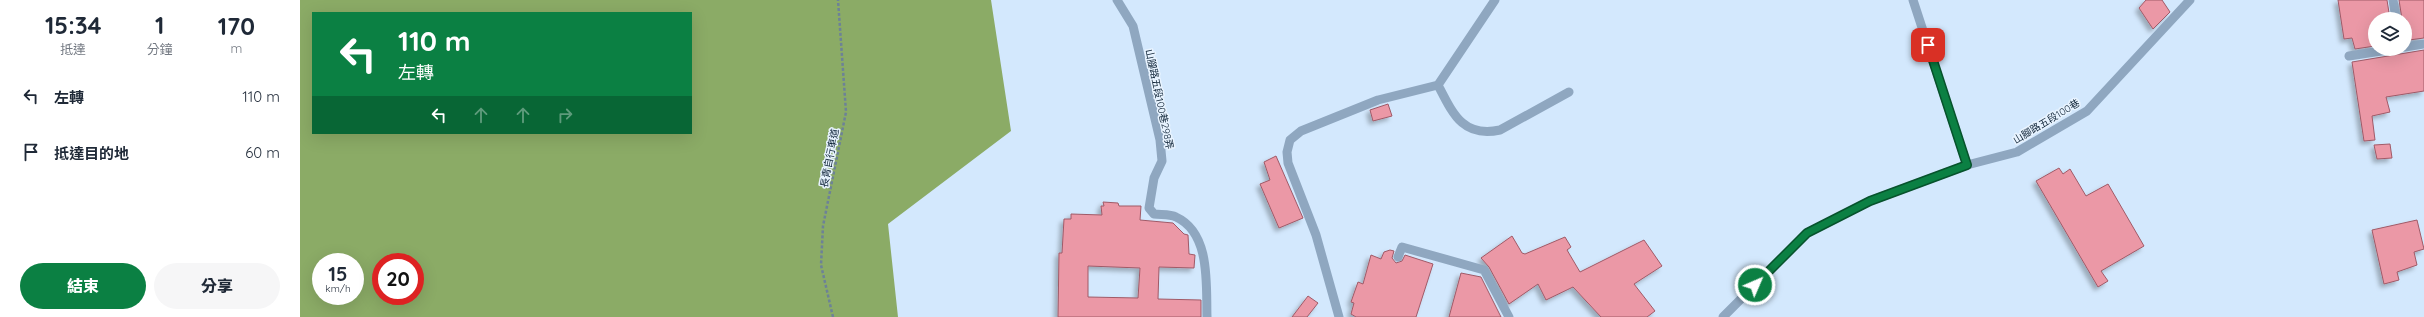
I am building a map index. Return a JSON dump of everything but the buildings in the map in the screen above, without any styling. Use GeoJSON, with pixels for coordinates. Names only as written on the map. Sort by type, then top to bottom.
{"type":"FeatureCollection","features":[{"type":"Feature","properties":{"kind":"lane","name":"山腳路五段100巷298弄"},"geometry":{"type":"LineString","coordinates":[[1117,0],[1133,26],[1160,140],[1162,161],[1154,178],[1149,208],[1154,214],[1175,216],[1188,226],[1198,240],[1205,272],[1207,317]]}},
{"type":"Feature","properties":{"kind":"lane"},"geometry":{"type":"LineString","coordinates":[[1340,317],[1316,235],[1288,163],[1287,152],[1290,140],[1301,131],[1378,100],[1438,85],[1495,0]]}},
{"type":"Feature","properties":{"kind":"lane"},"geometry":{"type":"LineString","coordinates":[[1913,0],[1967,165]]}},
{"type":"Feature","properties":{"kind":"lane","name":"山腳路五段100巷"},"geometry":{"type":"LineString","coordinates":[[1723,317],[1807,233],[1870,201],[1967,165],[2016,152],[2087,110],[2190,0]]}},
{"type":"Feature","properties":{"kind":"lane"},"geometry":{"type":"LineString","coordinates":[[2393,0],[2395,12]]}},
{"type":"Feature","properties":{"kind":"lane"},"geometry":{"type":"LineString","coordinates":[[2412,46],[2424,44]]}},
{"type":"Feature","properties":{"kind":"lane"},"geometry":{"type":"LineString","coordinates":[[2349,56],[2368,53]]}},
{"type":"Feature","properties":{"kind":"lane"},"geometry":{"type":"LineString","coordinates":[[1438,85],[1454,115],[1476,131],[1488,133],[1500,130],[1569,92]]}},
{"type":"Feature","properties":{"kind":"lane"},"geometry":{"type":"LineString","coordinates":[[1398,256],[1402,247],[1484,270],[1508,317]]}},
{"type":"Feature","properties":{"kind":"path","name":"長青自行車道"},"geometry":{"type":"LineString","coordinates":[[833,317],[821,266],[823,226],[846,112],[838,0]]}},
{"type":"Feature","properties":{"kind":"green space"},"geometry":{"type":"Polygon","coordinates":[[[300,0],[991,0],[1011,131],[888,224],[898,317],[300,317],[300,0]]]}},
{"type":"Feature","properties":{"kind":"route"},"geometry":{"type":"LineString","coordinates":[[1755,285],[1807,233],[1870,201],[1967,165],[1928,45]]}}]}
